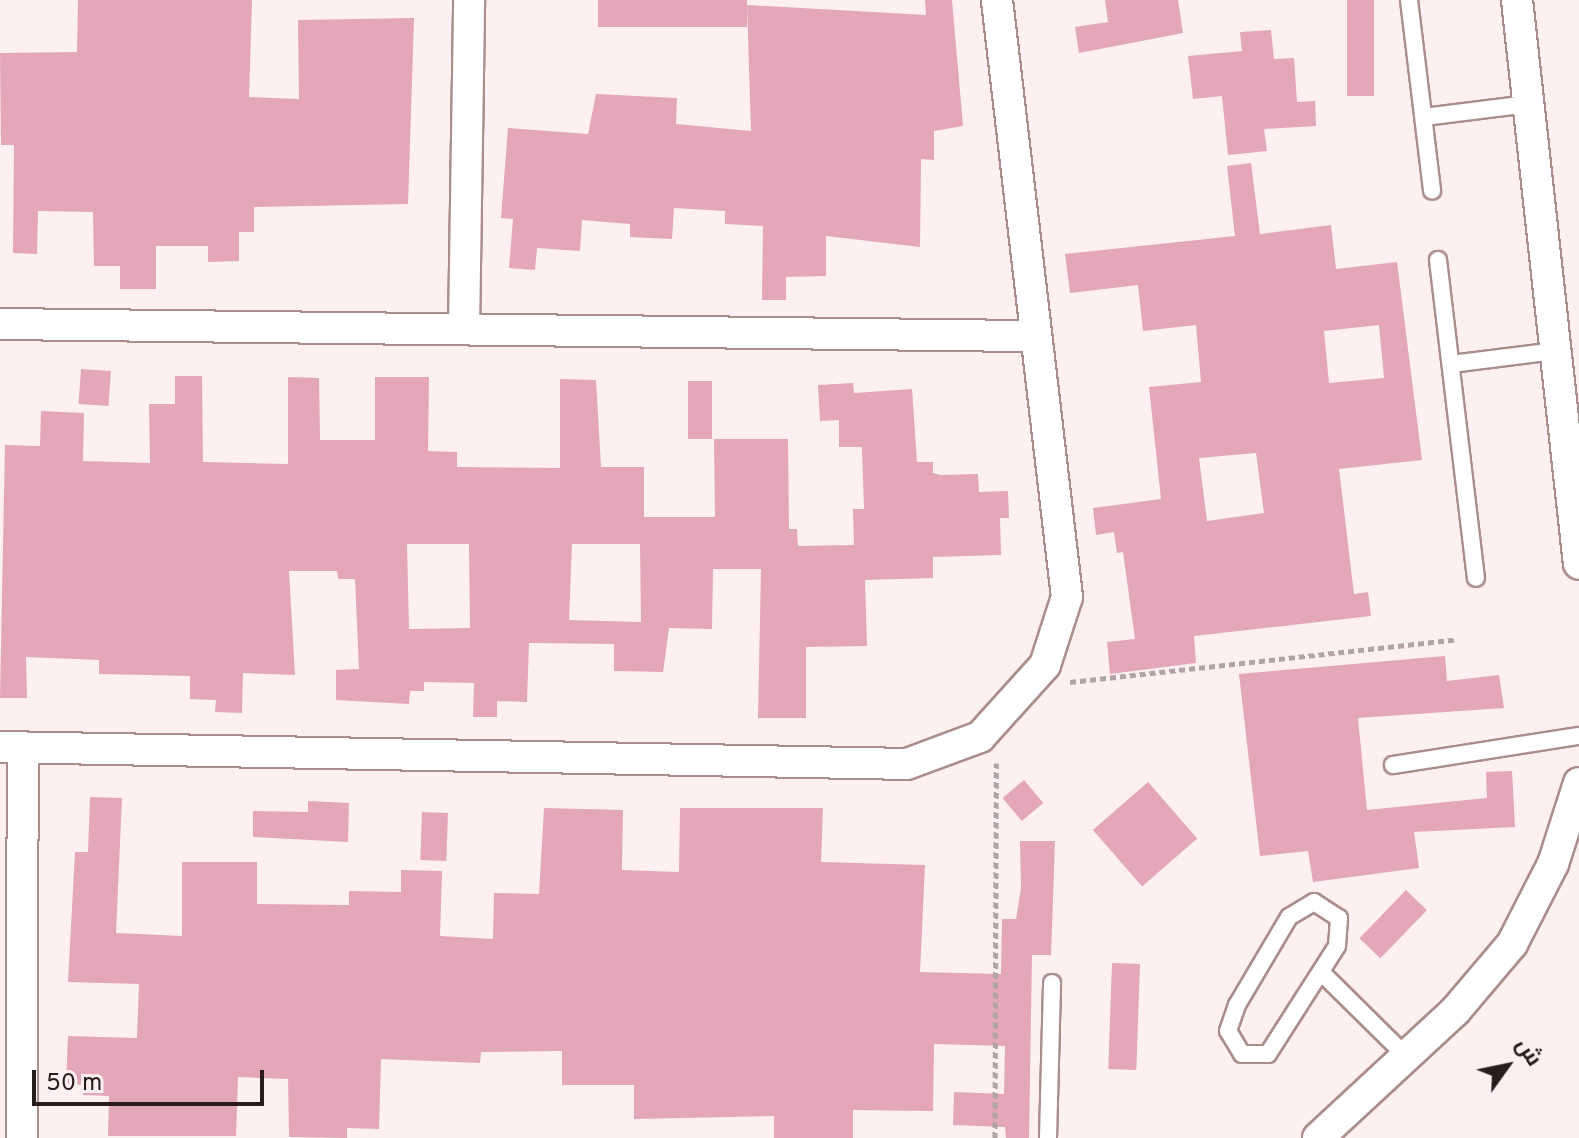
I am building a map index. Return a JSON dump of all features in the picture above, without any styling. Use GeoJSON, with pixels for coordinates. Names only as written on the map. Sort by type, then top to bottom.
{"type":"FeatureCollection","features":[{"type":"Feature","properties":{"kind":"street"},"geometry":{"type":"LineString","coordinates":[[464,329],[469,0]]}},
{"type":"Feature","properties":{"kind":"street"},"geometry":{"type":"LineString","coordinates":[[22,1138],[12,747],[932,759],[1012,701],[1065,616],[1065,567],[1053,506],[997,0]]}},
{"type":"Feature","properties":{"kind":"street"},"geometry":{"type":"LineString","coordinates":[[1517,0],[1579,564]]}},
{"type":"Feature","properties":{"kind":"street"},"geometry":{"type":"LineString","coordinates":[[0,324],[1033,336]]}},
{"type":"Feature","properties":{"kind":"street"},"geometry":{"type":"LineString","coordinates":[[1318,1138],[1407,1057],[1512,944],[1553,864],[1579,783]]}},
{"type":"Feature","properties":{"kind":"lane"},"geometry":{"type":"LineString","coordinates":[[1409,0],[1432,191]]}},
{"type":"Feature","properties":{"kind":"lane"},"geometry":{"type":"LineString","coordinates":[[1424,117],[1528,104]]}},
{"type":"Feature","properties":{"kind":"lane"},"geometry":{"type":"LineString","coordinates":[[1438,260],[1476,578]]}},
{"type":"Feature","properties":{"kind":"lane"},"geometry":{"type":"LineString","coordinates":[[1451,364],[1556,351]]}},
{"type":"Feature","properties":{"kind":"lane"},"geometry":{"type":"LineString","coordinates":[[1393,765],[1579,736]]}},
{"type":"Feature","properties":{"kind":"lane"},"geometry":{"type":"LineString","coordinates":[[1314,902],[1339,918],[1342,932],[1322,973],[1268,1054],[1242,1054],[1232,1044],[1228,1031],[1237,1005],[1289,917],[1314,902]]}},
{"type":"Feature","properties":{"kind":"lane"},"geometry":{"type":"LineString","coordinates":[[1322,973],[1407,1057]]}},
{"type":"Feature","properties":{"kind":"lane"},"geometry":{"type":"LineString","coordinates":[[1048,1138],[1052,983]]}},
{"type":"Feature","properties":{"kind":"path"},"geometry":{"type":"LineString","coordinates":[[995,1138],[1012,701],[1458,639]]}},
{"type":"Feature","properties":{"kind":"building"},"geometry":{"type":"Polygon","coordinates":[[[78,0],[252,0],[249,97],[299,99],[298,20],[414,18],[408,204],[254,207],[254,232],[239,232],[239,261],[208,262],[208,246],[156,246],[156,289],[120,289],[120,266],[94,266],[93,212],[38,211],[37,254],[13,253],[14,145],[1,145],[0,53],[77,52],[78,0]]]}},
{"type":"Feature","properties":{"kind":"building"},"geometry":{"type":"Polygon","coordinates":[[[598,0],[747,0],[747,27],[598,27],[598,0]]]}},
{"type":"Feature","properties":{"kind":"building"},"geometry":{"type":"Polygon","coordinates":[[[925,0],[952,0],[963,126],[934,131],[934,160],[921,159],[920,247],[826,236],[826,276],[786,277],[786,300],[762,300],[763,226],[725,224],[725,211],[674,208],[672,239],[630,237],[630,224],[582,220],[580,251],[537,248],[535,270],[509,268],[513,219],[501,218],[508,128],[588,134],[596,94],[677,98],[676,124],[751,131],[747,5],[926,15],[925,0]]]}},
{"type":"Feature","properties":{"kind":"building"},"geometry":{"type":"Polygon","coordinates":[[[1105,0],[1178,0],[1183,33],[1079,53],[1075,27],[1108,22],[1105,0]]]}},
{"type":"Feature","properties":{"kind":"building"},"geometry":{"type":"Polygon","coordinates":[[[1347,0],[1374,0],[1374,96],[1347,96],[1347,0]]]}},
{"type":"Feature","properties":{"kind":"building"},"geometry":{"type":"Polygon","coordinates":[[[1271,30],[1274,59],[1294,58],[1297,102],[1315,101],[1316,126],[1264,129],[1267,151],[1228,155],[1222,96],[1193,99],[1188,56],[1242,51],[1240,32],[1271,30]]]}},
{"type":"Feature","properties":{"kind":"building"},"geometry":{"type":"Polygon","coordinates":[[[1251,163],[1260,234],[1331,225],[1336,269],[1397,262],[1422,460],[1339,469],[1354,594],[1368,592],[1371,616],[1194,636],[1196,663],[1110,674],[1107,642],[1135,639],[1123,552],[1117,553],[1114,532],[1096,535],[1093,508],[1161,499],[1149,387],[1201,382],[1196,325],[1143,331],[1138,285],[1070,293],[1065,254],[1235,236],[1227,166],[1251,163]],[[1379,325],[1324,331],[1329,383],[1384,378],[1379,325]],[[1256,453],[1199,458],[1207,521],[1264,513],[1256,453]]]}},
{"type":"Feature","properties":{"kind":"building"},"geometry":{"type":"Polygon","coordinates":[[[81,369],[111,371],[108,406],[79,404],[81,369]]]}},
{"type":"Feature","properties":{"kind":"building"},"geometry":{"type":"Polygon","coordinates":[[[175,376],[202,376],[203,462],[288,464],[288,377],[319,378],[320,440],[375,440],[375,377],[429,377],[428,451],[457,452],[457,467],[560,468],[560,379],[596,380],[601,467],[644,467],[644,517],[715,517],[714,439],[788,439],[789,529],[797,529],[798,546],[854,545],[853,509],[864,509],[862,447],[839,447],[839,420],[820,421],[818,385],[853,383],[854,393],[912,389],[917,462],[933,462],[933,473],[941,475],[978,474],[979,492],[1008,491],[1009,518],[1000,518],[1001,555],[933,557],[933,578],[865,580],[867,646],[806,647],[806,718],[758,718],[761,569],[713,569],[712,629],[669,628],[663,672],[614,671],[614,644],[529,643],[527,702],[497,701],[497,717],[473,717],[474,683],[424,682],[424,691],[410,691],[409,704],[336,700],[336,670],[359,669],[355,579],[338,579],[337,571],[289,571],[295,675],[243,673],[242,713],[215,712],[216,700],[190,699],[190,676],[99,674],[99,660],[26,657],[27,698],[0,698],[5,445],[40,446],[41,411],[84,413],[83,461],[150,463],[149,404],[175,404],[175,376]],[[407,544],[409,629],[470,628],[469,544],[407,544]],[[572,544],[569,620],[641,622],[640,544],[572,544]]]}},
{"type":"Feature","properties":{"kind":"building"},"geometry":{"type":"Polygon","coordinates":[[[688,381],[712,381],[712,439],[688,439],[688,381]]]}},
{"type":"Feature","properties":{"kind":"building"},"geometry":{"type":"Polygon","coordinates":[[[1445,656],[1447,681],[1499,675],[1504,708],[1358,718],[1367,810],[1487,798],[1486,772],[1512,771],[1515,827],[1414,832],[1419,868],[1313,882],[1308,851],[1260,856],[1239,674],[1445,656]]]}},
{"type":"Feature","properties":{"kind":"building"},"geometry":{"type":"Polygon","coordinates":[[[1024,780],[1043,803],[1022,821],[1003,798],[1024,780]]]}},
{"type":"Feature","properties":{"kind":"building"},"geometry":{"type":"Polygon","coordinates":[[[1148,782],[1197,839],[1142,886],[1093,830],[1148,782]]]}},
{"type":"Feature","properties":{"kind":"building"},"geometry":{"type":"Polygon","coordinates":[[[90,797],[122,798],[116,933],[182,936],[182,862],[257,862],[257,904],[349,905],[349,891],[401,892],[401,870],[442,871],[440,936],[493,939],[494,893],[539,894],[544,808],[623,810],[622,870],[679,872],[680,808],[823,808],[821,862],[925,865],[920,972],[1001,974],[1002,919],[1016,919],[1021,888],[1020,841],[1055,841],[1051,955],[1032,955],[1029,1138],[1006,1138],[1005,1127],[953,1125],[954,1092],[1004,1094],[1005,1046],[934,1044],[933,1111],[853,1110],[853,1138],[774,1138],[774,1116],[634,1119],[634,1085],[562,1085],[562,1051],[481,1052],[480,1063],[381,1059],[379,1129],[347,1128],[347,1138],[289,1137],[288,1079],[238,1077],[236,1136],[108,1136],[109,1096],[83,1095],[83,1085],[66,1084],[68,1036],[137,1038],[139,984],[68,982],[75,852],[88,852],[90,797]]]}},
{"type":"Feature","properties":{"kind":"building"},"geometry":{"type":"Polygon","coordinates":[[[308,801],[349,803],[348,842],[253,837],[253,811],[308,812],[308,801]]]}},
{"type":"Feature","properties":{"kind":"building"},"geometry":{"type":"Polygon","coordinates":[[[422,812],[448,813],[446,861],[420,860],[422,812]]]}},
{"type":"Feature","properties":{"kind":"building"},"geometry":{"type":"Polygon","coordinates":[[[1406,890],[1427,910],[1380,958],[1359,938],[1406,890]]]}},
{"type":"Feature","properties":{"kind":"building"},"geometry":{"type":"Polygon","coordinates":[[[1112,963],[1140,964],[1136,1070],[1108,1069],[1112,963]]]}}]}
